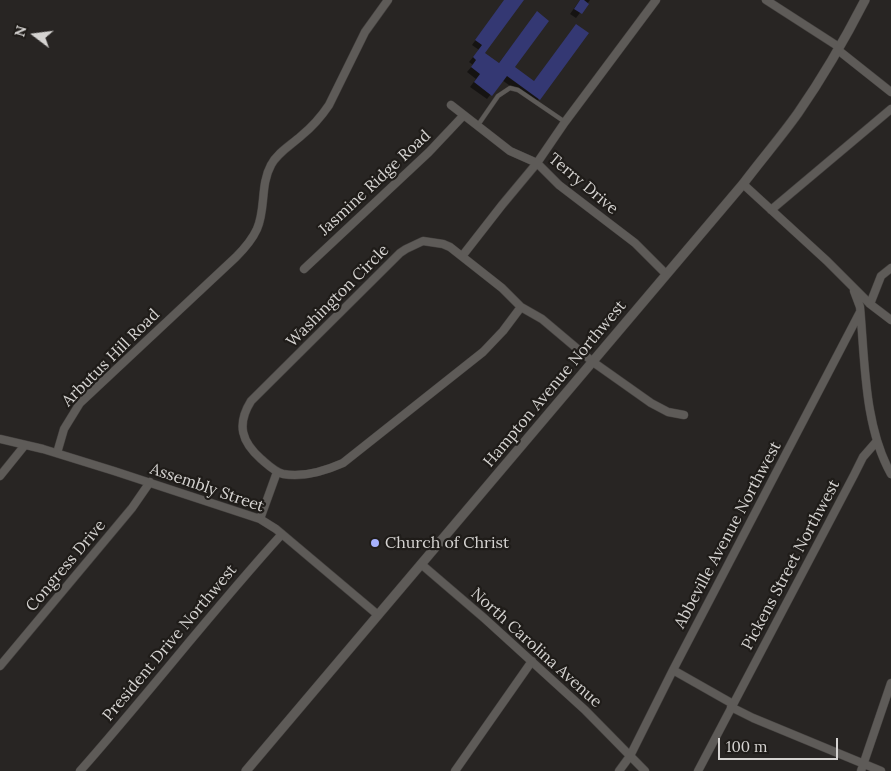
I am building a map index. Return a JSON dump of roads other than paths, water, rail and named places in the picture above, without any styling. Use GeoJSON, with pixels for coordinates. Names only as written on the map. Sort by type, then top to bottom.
{"type":"FeatureCollection","features":[{"type":"Feature","properties":{"kind":"street","name":"Arbutus Hill Road"},"geometry":{"type":"LineString","coordinates":[[58,453],[64,429],[80,403],[249,242],[257,229],[267,175],[271,164],[280,153],[302,136],[330,105],[365,32],[388,0]]}},
{"type":"Feature","properties":{"kind":"street"},"geometry":{"type":"LineString","coordinates":[[463,256],[502,205],[538,163],[656,0]]}},
{"type":"Feature","properties":{"kind":"street"},"geometry":{"type":"LineString","coordinates":[[766,0],[839,49],[891,92]]}},
{"type":"Feature","properties":{"kind":"street","name":"Hampton Avenue Northwest"},"geometry":{"type":"LineString","coordinates":[[246,771],[743,184],[797,114],[839,49],[866,0]]}},
{"type":"Feature","properties":{"kind":"street","name":"Terry Drive"},"geometry":{"type":"LineString","coordinates":[[452,105],[510,150],[538,163],[559,185],[635,243],[666,274]]}},
{"type":"Feature","properties":{"kind":"street"},"geometry":{"type":"LineString","coordinates":[[771,210],[891,109]]}},
{"type":"Feature","properties":{"kind":"street","name":"Jasmine Ridge Road"},"geometry":{"type":"LineString","coordinates":[[304,269],[435,146],[464,116]]}},
{"type":"Feature","properties":{"kind":"street"},"geometry":{"type":"LineString","coordinates":[[743,184],[870,304],[891,320]]}},
{"type":"Feature","properties":{"kind":"street","name":"Washington Circle"},"geometry":{"type":"LineString","coordinates":[[277,472],[252,450],[244,438],[243,420],[251,402],[406,248],[417,242],[428,241],[450,247],[463,256],[521,307],[542,319],[592,362],[652,403],[668,412],[684,415]]}},
{"type":"Feature","properties":{"kind":"street"},"geometry":{"type":"LineString","coordinates":[[870,304],[881,276],[891,268]]}},
{"type":"Feature","properties":{"kind":"street"},"geometry":{"type":"LineString","coordinates":[[847,281],[855,293],[860,312],[870,414],[877,441],[891,474]]}},
{"type":"Feature","properties":{"kind":"street"},"geometry":{"type":"LineString","coordinates":[[260,519],[277,472],[294,475],[312,473],[335,467],[351,457],[483,352],[503,331],[521,307]]}},
{"type":"Feature","properties":{"kind":"street","name":"Abbeville Avenue Northwest"},"geometry":{"type":"LineString","coordinates":[[619,771],[630,756],[860,312]]}},
{"type":"Feature","properties":{"kind":"street","name":"Assembly Street"},"geometry":{"type":"LineString","coordinates":[[0,439],[58,453],[260,519],[282,534],[378,615]]}},
{"type":"Feature","properties":{"kind":"street","name":"Pickens Street Northwest"},"geometry":{"type":"LineString","coordinates":[[698,771],[854,475],[864,457],[877,441]]}},
{"type":"Feature","properties":{"kind":"street"},"geometry":{"type":"LineString","coordinates":[[0,476],[25,444]]}},
{"type":"Feature","properties":{"kind":"street","name":"Congress Drive"},"geometry":{"type":"LineString","coordinates":[[0,666],[132,508],[150,482]]}},
{"type":"Feature","properties":{"kind":"street","name":"President Drive Northwest"},"geometry":{"type":"LineString","coordinates":[[80,771],[282,534]]}},
{"type":"Feature","properties":{"kind":"street","name":"North Carolina Avenue"},"geometry":{"type":"LineString","coordinates":[[421,564],[532,661],[585,710],[645,771]]}},
{"type":"Feature","properties":{"kind":"street"},"geometry":{"type":"LineString","coordinates":[[455,771],[532,661]]}},
{"type":"Feature","properties":{"kind":"street"},"geometry":{"type":"LineString","coordinates":[[673,670],[753,718],[862,768],[881,771]]}},
{"type":"Feature","properties":{"kind":"street"},"geometry":{"type":"LineString","coordinates":[[862,768],[891,683]]}},
{"type":"Feature","properties":{"kind":"lane"},"geometry":{"type":"LineString","coordinates":[[477,126],[498,96],[510,88],[518,90],[566,122]]}},
{"type":"Feature","properties":{"kind":"place","name":"Church of Christ"},"geometry":{"type":"Point","coordinates":[375,543]}}]}
